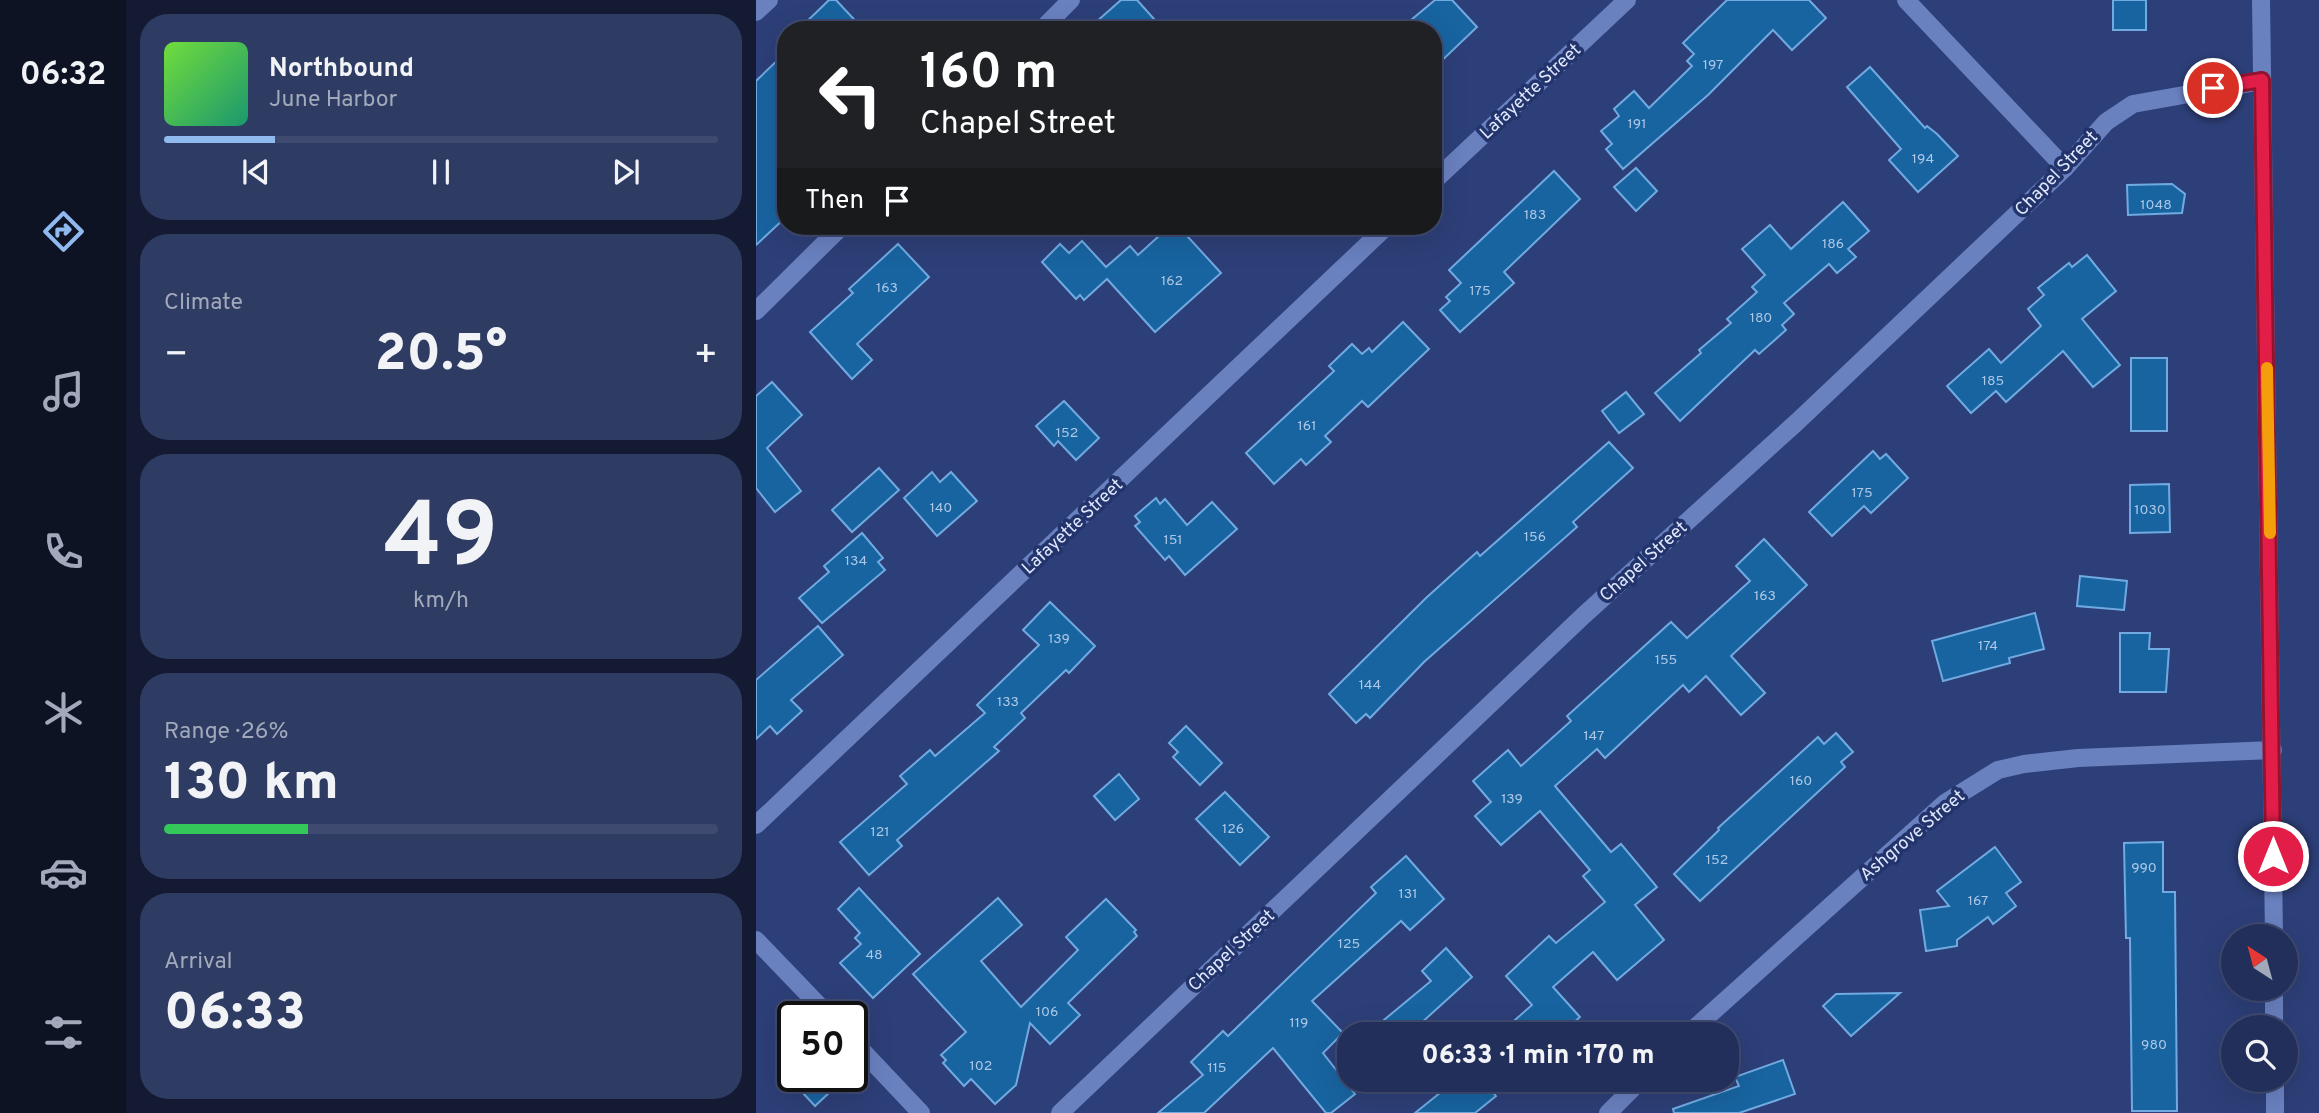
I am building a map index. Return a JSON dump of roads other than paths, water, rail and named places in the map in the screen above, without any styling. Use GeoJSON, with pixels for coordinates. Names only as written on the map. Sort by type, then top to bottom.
{"type":"FeatureCollection","features":[{"type":"Feature","properties":{"kind":"street"},"geometry":{"type":"LineString","coordinates":[[756,12],[769,0]]}},
{"type":"Feature","properties":{"kind":"street"},"geometry":{"type":"LineString","coordinates":[[1050,21],[1071,0]]}},
{"type":"Feature","properties":{"kind":"street","name":"Lafayette Street"},"geometry":{"type":"LineString","coordinates":[[1442,174],[1627,0]]}},
{"type":"Feature","properties":{"kind":"street"},"geometry":{"type":"LineString","coordinates":[[1906,0],[2065,168]]}},
{"type":"Feature","properties":{"kind":"street"},"geometry":{"type":"LineString","coordinates":[[2261,0],[2274,924]]}},
{"type":"Feature","properties":{"kind":"street","name":"Chapel Street"},"geometry":{"type":"LineString","coordinates":[[1060,1113],[1583,616],[1797,422],[2065,168],[2106,122],[2133,104],[2262,80]]}},
{"type":"Feature","properties":{"kind":"street"},"geometry":{"type":"LineString","coordinates":[[756,311],[833,235]]}},
{"type":"Feature","properties":{"kind":"street","name":"Lafayette Street"},"geometry":{"type":"LineString","coordinates":[[756,825],[1378,235]]}},
{"type":"Feature","properties":{"kind":"street","name":"Ashgrove Street"},"geometry":{"type":"LineString","coordinates":[[1701,1022],[1945,803],[1998,770],[2078,758],[2273,750]]}},
{"type":"Feature","properties":{"kind":"street"},"geometry":{"type":"LineString","coordinates":[[756,940],[815,1001]]}},
{"type":"Feature","properties":{"kind":"street"},"geometry":{"type":"LineString","coordinates":[[868,1057],[921,1113]]}},
{"type":"Feature","properties":{"kind":"street"},"geometry":{"type":"LineString","coordinates":[[1608,1113],[1629,1092]]}},
{"type":"Feature","properties":{"kind":"street"},"geometry":{"type":"LineString","coordinates":[[2275,1092],[2275,1113]]}}]}
